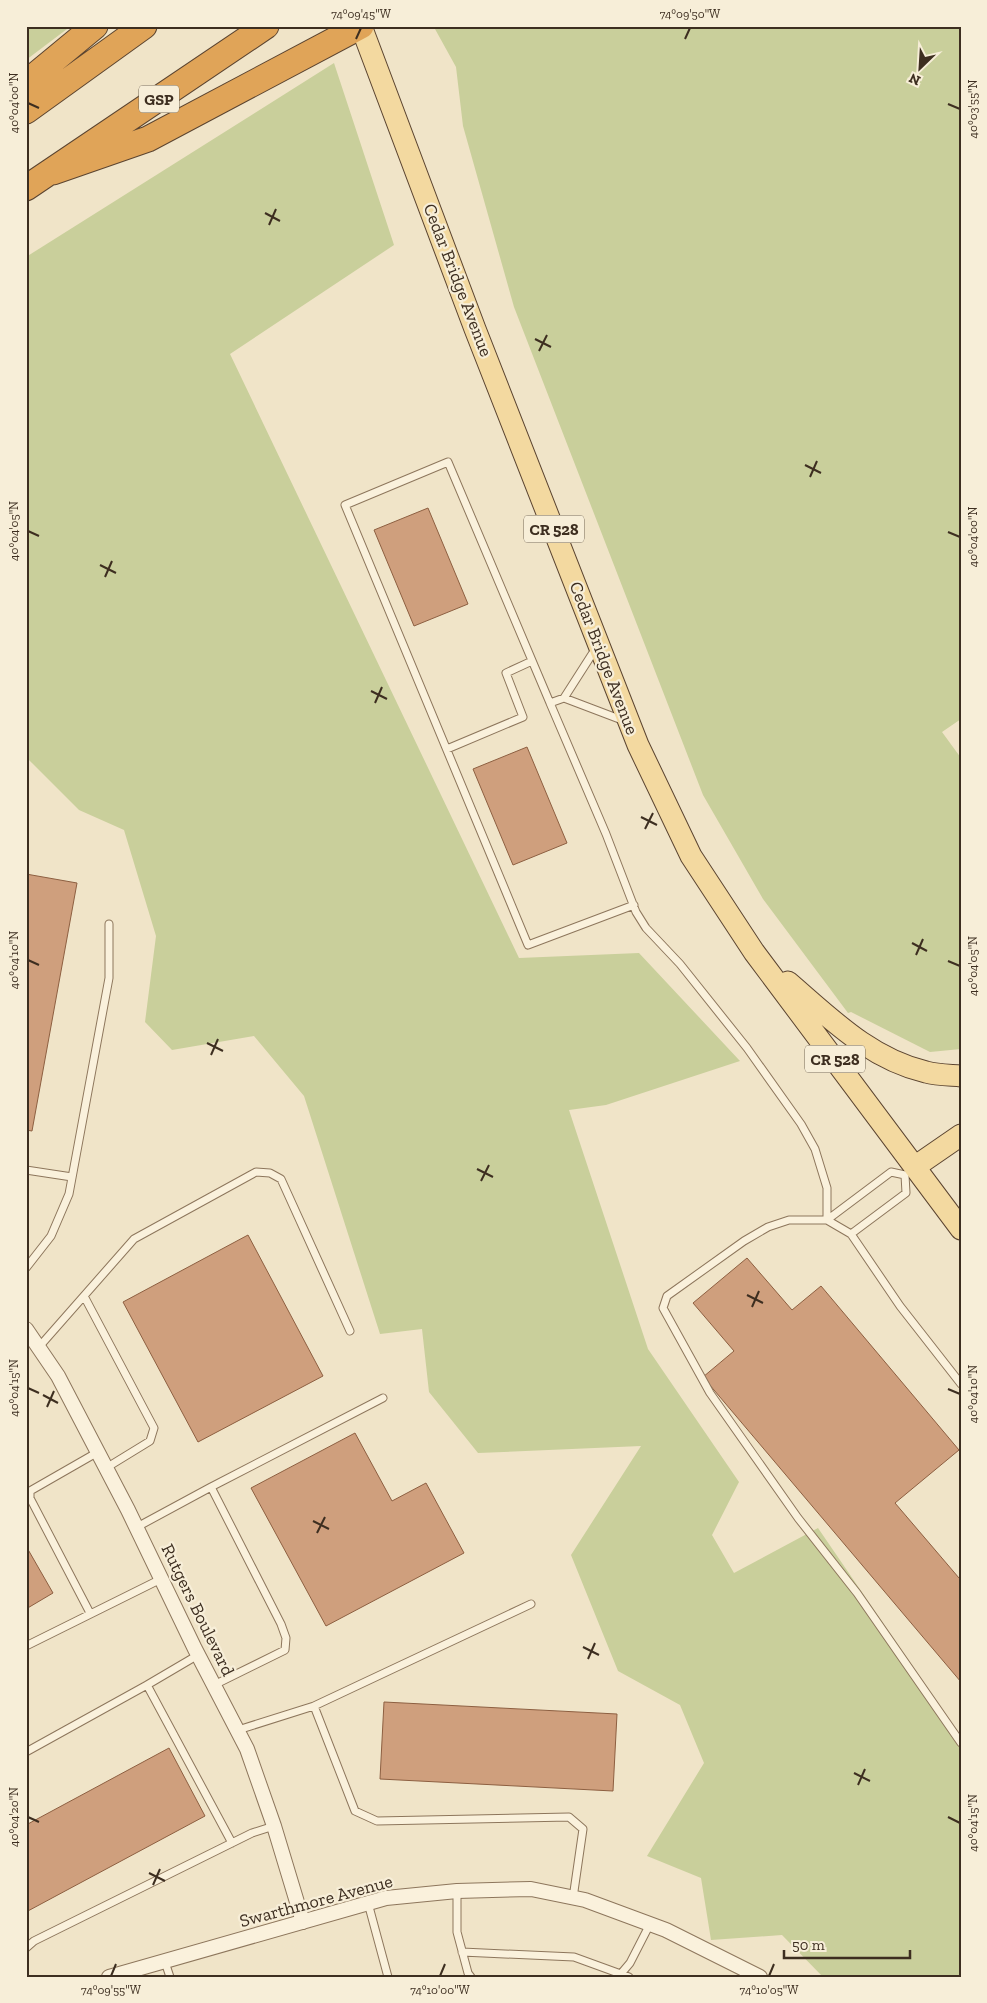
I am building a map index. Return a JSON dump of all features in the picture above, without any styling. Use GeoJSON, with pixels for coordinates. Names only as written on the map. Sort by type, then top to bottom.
{"type":"FeatureCollection","features":[{"type":"Feature","properties":{"kind":"highway"},"geometry":{"type":"LineString","coordinates":[[26,83],[95,26]]}},
{"type":"Feature","properties":{"kind":"highway"},"geometry":{"type":"LineString","coordinates":[[26,111],[144,26]]}},
{"type":"Feature","properties":{"kind":"highway","name":"GSP"},"geometry":{"type":"LineString","coordinates":[[26,188],[53,172],[266,26]]}},
{"type":"Feature","properties":{"kind":"highway"},"geometry":{"type":"LineString","coordinates":[[53,172],[148,139],[361,26]]}},
{"type":"Feature","properties":{"kind":"main road","name":"Cedar Bridge Avenue"},"geometry":{"type":"LineString","coordinates":[[361,26],[472,320],[629,722],[691,856],[754,952],[911,1171],[961,1228]]}},
{"type":"Feature","properties":{"kind":"main road"},"geometry":{"type":"LineString","coordinates":[[754,952],[867,1048],[904,1066],[920,1071],[961,1076]]}},
{"type":"Feature","properties":{"kind":"main road"},"geometry":{"type":"LineString","coordinates":[[911,1171],[961,1135]]}},
{"type":"Feature","properties":{"kind":"street","name":"Rutgers Boulevard"},"geometry":{"type":"LineString","coordinates":[[26,1329],[58,1376],[98,1452],[198,1655],[247,1749],[274,1826],[302,1922]]}},
{"type":"Feature","properties":{"kind":"street","name":"Swarthmore Avenue"},"geometry":{"type":"LineString","coordinates":[[109,1977],[386,1898],[457,1891],[531,1889],[573,1898],[650,1924],[722,1956],[760,1977]]}},
{"type":"Feature","properties":{"kind":"lane"},"geometry":{"type":"LineString","coordinates":[[634,905],[528,945],[345,506],[448,462],[634,905],[646,928],[680,964],[747,1048],[801,1124],[815,1149],[827,1188],[827,1220]]}},
{"type":"Feature","properties":{"kind":"lane"},"geometry":{"type":"LineString","coordinates":[[550,703],[564,698],[598,644]]}},
{"type":"Feature","properties":{"kind":"lane"},"geometry":{"type":"LineString","coordinates":[[447,749],[523,717],[506,672],[532,661]]}},
{"type":"Feature","properties":{"kind":"lane"},"geometry":{"type":"LineString","coordinates":[[564,698],[629,722]]}},
{"type":"Feature","properties":{"kind":"lane"},"geometry":{"type":"LineString","coordinates":[[26,1268],[51,1236],[69,1194],[108,978],[110,924]]}},
{"type":"Feature","properties":{"kind":"lane"},"geometry":{"type":"LineString","coordinates":[[26,1170],[72,1177]]}},
{"type":"Feature","properties":{"kind":"lane"},"geometry":{"type":"LineString","coordinates":[[827,1220],[891,1172],[911,1171],[906,1193],[851,1234]]}},
{"type":"Feature","properties":{"kind":"lane"},"geometry":{"type":"LineString","coordinates":[[39,1347],[134,1240],[256,1172],[270,1173],[282,1178],[350,1331]]}},
{"type":"Feature","properties":{"kind":"lane"},"geometry":{"type":"LineString","coordinates":[[961,1384],[900,1306],[851,1234],[827,1220],[788,1220],[768,1227],[744,1241],[667,1296],[663,1308],[710,1393],[798,1518],[857,1593],[961,1743]]}},
{"type":"Feature","properties":{"kind":"lane"},"geometry":{"type":"LineString","coordinates":[[84,1296],[154,1428],[150,1441],[106,1468]]}},
{"type":"Feature","properties":{"kind":"lane"},"geometry":{"type":"LineString","coordinates":[[136,1527],[383,1398]]}},
{"type":"Feature","properties":{"kind":"lane"},"geometry":{"type":"LineString","coordinates":[[90,1613],[30,1498],[30,1490],[98,1452]]}},
{"type":"Feature","properties":{"kind":"lane"},"geometry":{"type":"LineString","coordinates":[[211,1487],[281,1624],[287,1645],[279,1654],[214,1685]]}},
{"type":"Feature","properties":{"kind":"lane"},"geometry":{"type":"LineString","coordinates":[[26,1646],[161,1579]]}},
{"type":"Feature","properties":{"kind":"lane"},"geometry":{"type":"LineString","coordinates":[[238,1730],[314,1706],[531,1604]]}},
{"type":"Feature","properties":{"kind":"lane"},"geometry":{"type":"LineString","coordinates":[[26,1752],[198,1655]]}},
{"type":"Feature","properties":{"kind":"lane"},"geometry":{"type":"LineString","coordinates":[[147,1685],[232,1843]]}},
{"type":"Feature","properties":{"kind":"lane"},"geometry":{"type":"LineString","coordinates":[[314,1706],[355,1811],[378,1822],[570,1817],[583,1829],[573,1898]]}},
{"type":"Feature","properties":{"kind":"lane"},"geometry":{"type":"LineString","coordinates":[[26,1948],[34,1941],[232,1843],[274,1826]]}},
{"type":"Feature","properties":{"kind":"lane"},"geometry":{"type":"LineString","coordinates":[[457,1891],[457,1932],[468,1973],[471,1977]]}},
{"type":"Feature","properties":{"kind":"lane"},"geometry":{"type":"LineString","coordinates":[[368,1903],[388,1977]]}},
{"type":"Feature","properties":{"kind":"lane"},"geometry":{"type":"LineString","coordinates":[[462,1952],[574,1957],[623,1976],[650,1924]]}},
{"type":"Feature","properties":{"kind":"lane"},"geometry":{"type":"LineString","coordinates":[[165,1962],[170,1977]]}},
{"type":"Feature","properties":{"kind":"green space"},"geometry":{"type":"Polygon","coordinates":[[[26,26],[71,26],[26,60],[26,26]]]}},
{"type":"Feature","properties":{"kind":"green space"},"geometry":{"type":"Polygon","coordinates":[[[403,26],[961,26],[961,719],[942,732],[961,758],[961,1049],[930,1052],[851,1012],[848,1013],[763,899],[703,795],[514,307],[463,126],[456,67],[435,29],[399,28],[403,26]]]}},
{"type":"Feature","properties":{"kind":"green space"},"geometry":{"type":"Polygon","coordinates":[[[334,63],[394,245],[230,354],[519,958],[639,953],[740,1061],[606,1105],[569,1110],[648,1349],[739,1482],[712,1535],[734,1573],[818,1528],[961,1737],[961,1977],[823,1977],[782,1935],[711,1940],[701,1878],[647,1856],[704,1763],[680,1705],[618,1671],[571,1555],[641,1446],[478,1453],[429,1392],[422,1329],[380,1334],[304,1096],[254,1036],[172,1050],[145,1022],[156,936],[124,830],[79,810],[26,757],[26,257],[334,63]]]}},
{"type":"Feature","properties":{"kind":"building"},"geometry":{"type":"Polygon","coordinates":[[[428,508],[468,604],[414,626],[374,530],[428,508]]]}},
{"type":"Feature","properties":{"kind":"building"},"geometry":{"type":"Polygon","coordinates":[[[527,747],[567,843],[513,865],[473,769],[527,747]]]}},
{"type":"Feature","properties":{"kind":"building"},"geometry":{"type":"Polygon","coordinates":[[[26,874],[77,883],[32,1131],[26,1130],[26,874]]]}},
{"type":"Feature","properties":{"kind":"building"},"geometry":{"type":"Polygon","coordinates":[[[248,1235],[323,1376],[198,1442],[123,1302],[248,1235]]]}},
{"type":"Feature","properties":{"kind":"building"},"geometry":{"type":"Polygon","coordinates":[[[747,1258],[792,1310],[821,1286],[959,1450],[895,1503],[959,1578],[961,1577],[961,1682],[703,1377],[734,1351],[693,1303],[747,1258]]]}},
{"type":"Feature","properties":{"kind":"building"},"geometry":{"type":"Polygon","coordinates":[[[355,1433],[392,1501],[426,1483],[464,1553],[326,1626],[251,1488],[355,1433]]]}},
{"type":"Feature","properties":{"kind":"building"},"geometry":{"type":"Polygon","coordinates":[[[26,1546],[53,1593],[26,1609],[26,1546]]]}},
{"type":"Feature","properties":{"kind":"building"},"geometry":{"type":"Polygon","coordinates":[[[384,1702],[617,1714],[613,1791],[380,1779],[384,1702]]]}},
{"type":"Feature","properties":{"kind":"building"},"geometry":{"type":"Polygon","coordinates":[[[169,1748],[205,1816],[26,1912],[26,1825],[169,1748]]]}}]}
